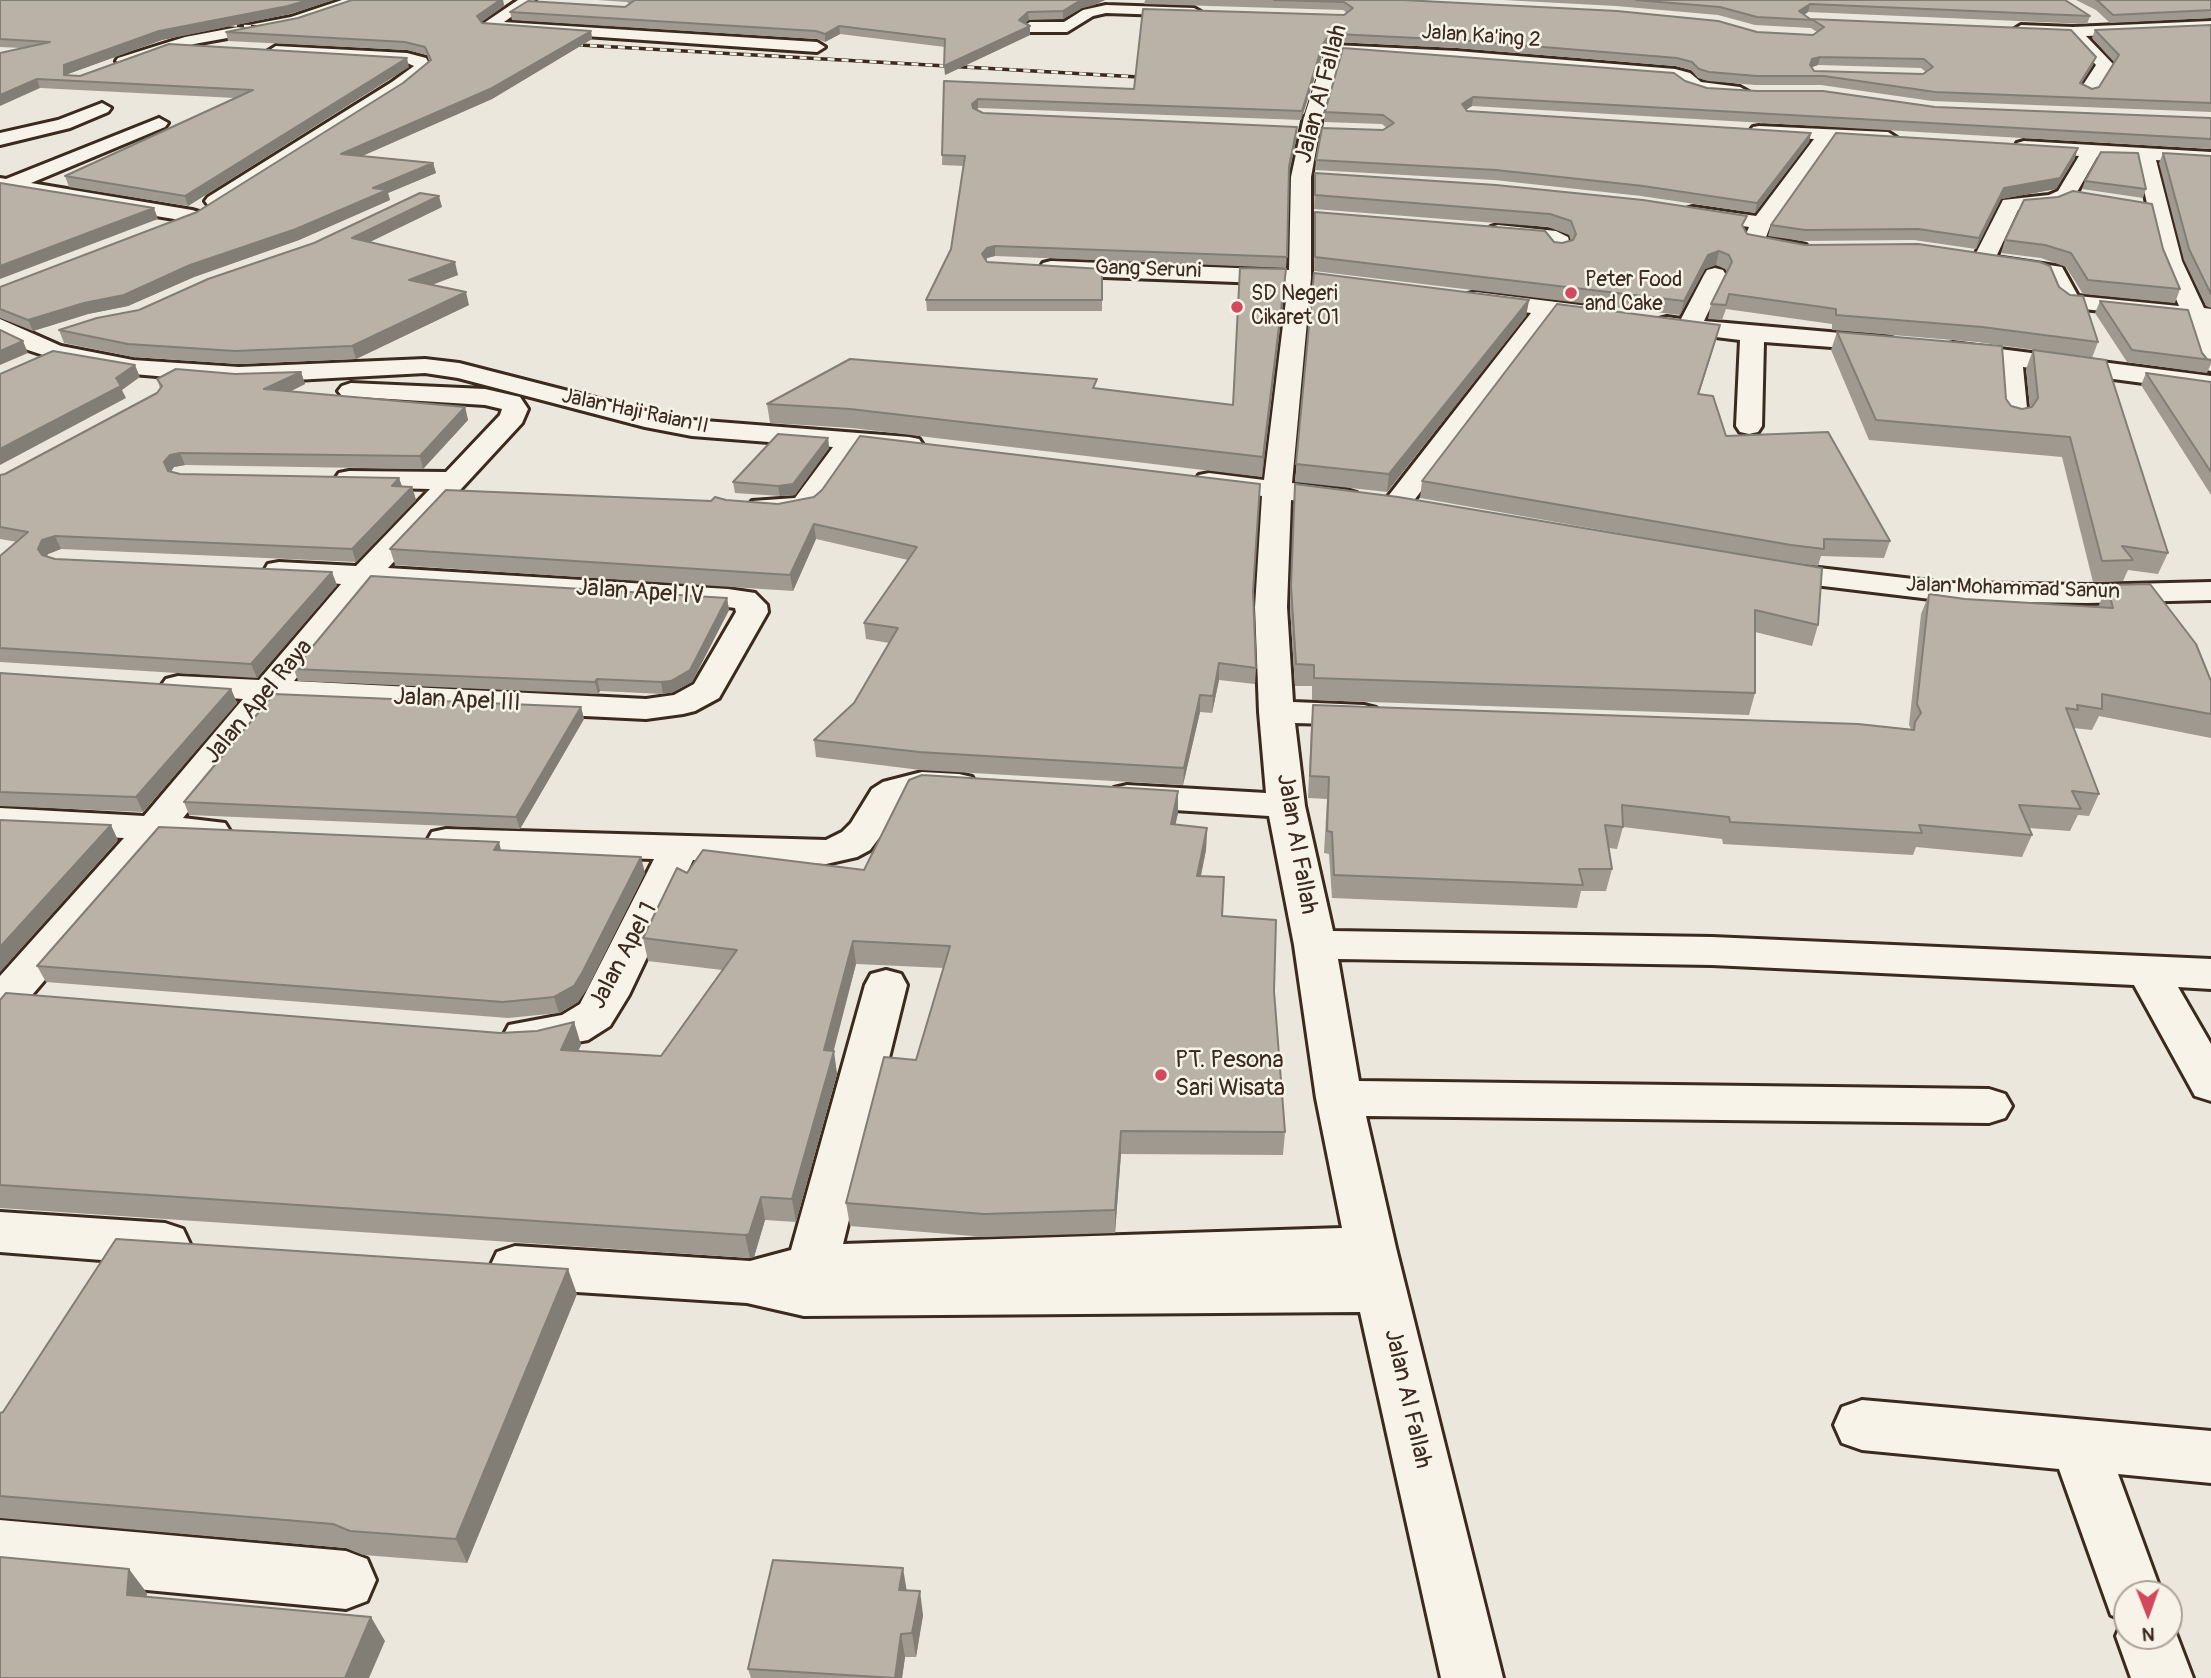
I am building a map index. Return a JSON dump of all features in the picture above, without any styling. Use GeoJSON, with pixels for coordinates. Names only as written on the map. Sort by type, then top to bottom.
{"type":"FeatureCollection","features":[{"type":"Feature","properties":{"kind":"street"},"geometry":{"type":"LineString","coordinates":[[111,66],[169,45],[281,24],[356,0]]}},
{"type":"Feature","properties":{"kind":"street"},"geometry":{"type":"LineString","coordinates":[[497,0],[532,0]]}},
{"type":"Feature","properties":{"kind":"street"},"geometry":{"type":"LineString","coordinates":[[532,0],[489,26],[817,47]]}},
{"type":"Feature","properties":{"kind":"street"},"geometry":{"type":"LineString","coordinates":[[1030,27],[1068,27],[1088,13],[1106,9],[1213,13]]}},
{"type":"Feature","properties":{"kind":"street"},"geometry":{"type":"LineString","coordinates":[[2090,15],[2106,31]]}},
{"type":"Feature","properties":{"kind":"street"},"geometry":{"type":"LineString","coordinates":[[2004,29],[2073,32],[2211,26]]}},
{"type":"Feature","properties":{"kind":"street"},"geometry":{"type":"LineString","coordinates":[[2073,32],[2105,64],[2088,92]]}},
{"type":"Feature","properties":{"kind":"street"},"geometry":{"type":"LineString","coordinates":[[169,45],[230,49]]}},
{"type":"Feature","properties":{"kind":"street"},"geometry":{"type":"LineString","coordinates":[[176,63],[207,48]]}},
{"type":"Feature","properties":{"kind":"street","name":"Jalan Ka'ing 2"},"geometry":{"type":"LineString","coordinates":[[1335,49],[1665,73],[1681,75],[1696,87],[1755,93]]}},
{"type":"Feature","properties":{"kind":"street","name":"Jalan Al Fallah"},"geometry":{"type":"LineString","coordinates":[[1335,49],[1309,125],[1312,279],[1277,490],[1271,607],[1276,712],[1286,806],[1315,945],[1339,1098],[1376,1269],[1472,1678]]}},
{"type":"Feature","properties":{"kind":"street"},"geometry":{"type":"LineString","coordinates":[[156,230],[192,216],[398,86],[423,67],[420,61],[407,58],[264,50]]}},
{"type":"Feature","properties":{"kind":"street"},"geometry":{"type":"LineString","coordinates":[[0,139],[64,124],[102,108]]}},
{"type":"Feature","properties":{"kind":"street"},"geometry":{"type":"LineString","coordinates":[[4,185],[159,123]]}},
{"type":"Feature","properties":{"kind":"street"},"geometry":{"type":"LineString","coordinates":[[1745,130],[1910,140]]}},
{"type":"Feature","properties":{"kind":"street"},"geometry":{"type":"LineString","coordinates":[[1824,250],[1792,250],[1754,242],[1761,223],[1827,135]]}},
{"type":"Feature","properties":{"kind":"street"},"geometry":{"type":"LineString","coordinates":[[2008,146],[2211,158]]}},
{"type":"Feature","properties":{"kind":"street"},"geometry":{"type":"LineString","coordinates":[[2066,195],[2091,151]]}},
{"type":"Feature","properties":{"kind":"street"},"geometry":{"type":"LineString","coordinates":[[2144,154],[2171,261],[2203,315],[2211,364]]}},
{"type":"Feature","properties":{"kind":"street"},"geometry":{"type":"LineString","coordinates":[[4,185],[192,216]]}},
{"type":"Feature","properties":{"kind":"street"},"geometry":{"type":"LineString","coordinates":[[1984,259],[2010,204],[2053,201],[2066,195],[2092,199]]}},
{"type":"Feature","properties":{"kind":"street"},"geometry":{"type":"LineString","coordinates":[[2132,205],[2158,209]]}},
{"type":"Feature","properties":{"kind":"street"},"geometry":{"type":"LineString","coordinates":[[1666,209],[1761,223]]}},
{"type":"Feature","properties":{"kind":"street"},"geometry":{"type":"LineString","coordinates":[[1474,228],[1548,236],[1560,242],[1560,248]]}},
{"type":"Feature","properties":{"kind":"street"},"geometry":{"type":"LineString","coordinates":[[1960,255],[2054,272],[2067,299],[2073,302],[2203,315]]}},
{"type":"Feature","properties":{"kind":"street","name":"Gang Seruni"},"geometry":{"type":"LineString","coordinates":[[1034,267],[1216,272],[1312,279]]}},
{"type":"Feature","properties":{"kind":"street"},"geometry":{"type":"LineString","coordinates":[[1689,327],[1715,275]]}},
{"type":"Feature","properties":{"kind":"street"},"geometry":{"type":"LineString","coordinates":[[1455,297],[1752,334],[2010,356],[2211,384]]}},
{"type":"Feature","properties":{"kind":"street"},"geometry":{"type":"LineString","coordinates":[[1181,478],[1409,508],[1547,308]]}},
{"type":"Feature","properties":{"kind":"street","name":"Jalan Haji Raian II"},"geometry":{"type":"LineString","coordinates":[[0,326],[36,354],[174,372],[301,374],[387,366],[425,366],[459,371],[645,419],[692,428],[852,439],[934,448]]}},
{"type":"Feature","properties":{"kind":"street"},"geometry":{"type":"LineString","coordinates":[[36,354],[71,330]]}},
{"type":"Feature","properties":{"kind":"street"},"geometry":{"type":"LineString","coordinates":[[1749,426],[1752,334]]}},
{"type":"Feature","properties":{"kind":"street"},"geometry":{"type":"LineString","coordinates":[[2010,356],[2015,418]]}},
{"type":"Feature","properties":{"kind":"street"},"geometry":{"type":"LineString","coordinates":[[137,393],[137,390],[174,372]]}},
{"type":"Feature","properties":{"kind":"street","name":"Jalan Apel Raya"},"geometry":{"type":"LineString","coordinates":[[2,999],[154,828],[365,575],[513,417],[515,409],[511,403],[485,397],[326,389]]}},
{"type":"Feature","properties":{"kind":"street"},"geometry":{"type":"LineString","coordinates":[[729,504],[780,508],[805,504],[812,498],[852,439]]}},
{"type":"Feature","properties":{"kind":"street"},"geometry":{"type":"LineString","coordinates":[[318,478],[452,481]]}},
{"type":"Feature","properties":{"kind":"street","name":"Jalan Mohammad Sanun"},"geometry":{"type":"LineString","coordinates":[[1746,567],[1947,592],[2087,594],[2211,591]]}},
{"type":"Feature","properties":{"kind":"street"},"geometry":{"type":"LineString","coordinates":[[254,570],[365,575]]}},
{"type":"Feature","properties":{"kind":"street","name":"Jalan Apel IV"},"geometry":{"type":"LineString","coordinates":[[365,575],[728,598],[744,600],[751,605],[752,612],[707,691],[683,704],[646,709]]}},
{"type":"Feature","properties":{"kind":"street","name":"Jalan Apel III"},"geometry":{"type":"LineString","coordinates":[[147,684],[646,709]]}},
{"type":"Feature","properties":{"kind":"street"},"geometry":{"type":"LineString","coordinates":[[1276,712],[1398,716]]}},
{"type":"Feature","properties":{"kind":"street"},"geometry":{"type":"LineString","coordinates":[[418,840],[826,852],[856,841],[886,797],[895,790],[922,783],[987,787]]}},
{"type":"Feature","properties":{"kind":"street"},"geometry":{"type":"LineString","coordinates":[[1088,794],[1286,806]]}},
{"type":"Feature","properties":{"kind":"street"},"geometry":{"type":"LineString","coordinates":[[0,820],[251,833]]}},
{"type":"Feature","properties":{"kind":"street","name":"Jalan Apel 1"},"geometry":{"type":"LineString","coordinates":[[481,1034],[543,1035],[572,1029],[595,1015],[608,995],[679,849]]}},
{"type":"Feature","properties":{"kind":"street"},"geometry":{"type":"LineString","coordinates":[[1315,945],[1712,951],[2211,974]]}},
{"type":"Feature","properties":{"kind":"street"},"geometry":{"type":"LineString","coordinates":[[2147,970],[2211,1084]]}},
{"type":"Feature","properties":{"kind":"street"},"geometry":{"type":"LineString","coordinates":[[807,1280],[886,985]]}},
{"type":"Feature","properties":{"kind":"street"},"geometry":{"type":"LineString","coordinates":[[2,999],[49,1000]]}},
{"type":"Feature","properties":{"kind":"street"},"geometry":{"type":"LineString","coordinates":[[1339,1098],[1989,1106]]}},
{"type":"Feature","properties":{"kind":"street"},"geometry":{"type":"LineString","coordinates":[[0,1232],[212,1247]]}},
{"type":"Feature","properties":{"kind":"street"},"geometry":{"type":"LineString","coordinates":[[87,1285],[116,1241]]}},
{"type":"Feature","properties":{"kind":"street"},"geometry":{"type":"LineString","coordinates":[[473,1264],[747,1282],[1376,1269]]}},
{"type":"Feature","properties":{"kind":"street"},"geometry":{"type":"LineString","coordinates":[[1862,1425],[2211,1457]]}},
{"type":"Feature","properties":{"kind":"street"},"geometry":{"type":"LineString","coordinates":[[2079,1445],[2127,1580]]}},
{"type":"Feature","properties":{"kind":"street"},"geometry":{"type":"LineString","coordinates":[[0,1548],[346,1580]]}},
{"type":"Feature","properties":{"kind":"street"},"geometry":{"type":"LineString","coordinates":[[2152,1650],[2162,1678]]}},
{"type":"Feature","properties":{"kind":"building"},"geometry":{"type":"Polygon","coordinates":[[[0,0],[308,0],[159,31],[64,65],[64,75],[80,76],[169,44],[407,58],[185,196],[65,176],[253,90],[37,79],[0,95],[0,53],[50,42],[0,39],[0,0]]]}},
{"type":"Feature","properties":{"kind":"building"},"geometry":{"type":"Polygon","coordinates":[[[352,0],[500,0],[477,16],[482,23],[591,31],[490,89],[341,154],[433,163],[373,188],[387,190],[296,229],[190,265],[124,295],[84,303],[28,320],[0,309],[0,287],[197,212],[403,83],[431,60],[425,47],[405,42],[226,32],[298,18],[352,0]]]}},
{"type":"Feature","properties":{"kind":"building"},"geometry":{"type":"Polygon","coordinates":[[[635,0],[1081,0],[1063,11],[1028,12],[1019,20],[1030,26],[944,66],[945,39],[839,26],[825,34],[816,31],[510,12],[528,1],[625,7],[635,0]]]}},
{"type":"Feature","properties":{"kind":"building"},"geometry":{"type":"Polygon","coordinates":[[[1274,0],[1403,0],[1617,11],[1718,21],[1757,32],[1813,35],[1824,27],[1813,20],[1757,17],[1720,7],[1636,0],[2065,0],[2090,16],[1810,4],[1799,11],[1810,19],[2071,30],[2096,57],[2080,83],[2092,89],[2099,87],[2119,55],[2095,30],[2211,25],[2211,103],[1935,92],[1824,76],[1757,76],[1709,72],[1699,69],[1692,62],[1677,58],[1458,40],[1336,34],[1326,39],[1322,46],[1302,111],[978,99],[972,104],[973,108],[983,113],[1297,127],[1289,167],[1287,257],[995,246],[987,248],[982,254],[987,262],[1102,269],[1102,300],[926,300],[951,249],[965,156],[942,155],[944,81],[1134,89],[1143,9],[1344,15],[1353,8],[1344,2],[1274,0]],[[1820,57],[1812,59],[1810,65],[1814,71],[1923,74],[1933,67],[1924,59],[1820,57]]]}},
{"type":"Feature","properties":{"kind":"building"},"geometry":{"type":"Polygon","coordinates":[[[2096,0],[2211,0],[2211,10],[2113,15],[2096,0]]]}},
{"type":"Feature","properties":{"kind":"building"},"geometry":{"type":"Polygon","coordinates":[[[1343,48],[1674,73],[1685,81],[1707,88],[1823,91],[1935,107],[2211,118],[2211,139],[1473,97],[1462,104],[1467,111],[1811,133],[1757,203],[1643,186],[1496,170],[1316,160],[1322,128],[1383,130],[1394,123],[1383,115],[1325,112],[1343,48]]]}},
{"type":"Feature","properties":{"kind":"building"},"geometry":{"type":"Polygon","coordinates":[[[1836,133],[2078,148],[2060,178],[2004,188],[1979,238],[1918,229],[1805,230],[1771,225],[1836,133]]]}},
{"type":"Feature","properties":{"kind":"building"},"geometry":{"type":"Polygon","coordinates":[[[2101,152],[2138,153],[2146,189],[2085,181],[2101,152]]]}},
{"type":"Feature","properties":{"kind":"building"},"geometry":{"type":"Polygon","coordinates":[[[2163,153],[2211,156],[2211,294],[2189,249],[2163,153]]]}},
{"type":"Feature","properties":{"kind":"building"},"geometry":{"type":"Polygon","coordinates":[[[1315,173],[1496,185],[1643,200],[1747,216],[1742,225],[1747,234],[1805,245],[1918,244],[2040,262],[2050,266],[2059,287],[2070,295],[2083,296],[2098,342],[1982,327],[1836,315],[1836,309],[1729,294],[1726,305],[1711,304],[1732,262],[1729,255],[1719,251],[1708,255],[1684,301],[1315,257],[1315,212],[1545,231],[1554,242],[1562,243],[1573,240],[1576,234],[1571,221],[1550,214],[1315,195],[1315,173]]]}},
{"type":"Feature","properties":{"kind":"building"},"geometry":{"type":"Polygon","coordinates":[[[0,183],[154,208],[0,266],[0,183]]]}},
{"type":"Feature","properties":{"kind":"building"},"geometry":{"type":"Polygon","coordinates":[[[2073,191],[2152,204],[2163,249],[2180,289],[2088,280],[2071,253],[2045,245],[2005,240],[2024,200],[2058,197],[2073,191]]]}},
{"type":"Feature","properties":{"kind":"building"},"geometry":{"type":"Polygon","coordinates":[[[420,193],[439,196],[352,238],[455,262],[409,280],[466,292],[352,346],[235,351],[128,344],[59,330],[97,318],[139,310],[208,279],[314,243],[420,193]]]}},
{"type":"Feature","properties":{"kind":"building"},"geometry":{"type":"Polygon","coordinates":[[[1240,268],[1286,269],[1263,457],[850,409],[767,404],[850,359],[1097,379],[1093,388],[1233,405],[1240,268]]]}},
{"type":"Feature","properties":{"kind":"building"},"geometry":{"type":"Polygon","coordinates":[[[1314,273],[1529,300],[1389,474],[1296,464],[1314,273]]]}},
{"type":"Feature","properties":{"kind":"building"},"geometry":{"type":"Polygon","coordinates":[[[2100,301],[2188,310],[2202,353],[2211,360],[2132,350],[2100,301]]]}},
{"type":"Feature","properties":{"kind":"building"},"geometry":{"type":"Polygon","coordinates":[[[1557,304],[1720,325],[1698,394],[1713,396],[1726,436],[1828,432],[1890,541],[1824,539],[1824,549],[1791,545],[1422,481],[1557,304]]]}},
{"type":"Feature","properties":{"kind":"building"},"geometry":{"type":"Polygon","coordinates":[[[0,330],[23,341],[0,351],[0,330]]]}},
{"type":"Feature","properties":{"kind":"building"},"geometry":{"type":"Polygon","coordinates":[[[1837,332],[2002,346],[2006,399],[2011,406],[2022,409],[2032,407],[2038,398],[2033,350],[2106,360],[2168,553],[2122,546],[2133,560],[2102,561],[2070,437],[1876,420],[1837,332]]]}},
{"type":"Feature","properties":{"kind":"building"},"geometry":{"type":"Polygon","coordinates":[[[53,351],[135,365],[116,378],[121,386],[0,449],[0,374],[53,351]]]}},
{"type":"Feature","properties":{"kind":"building"},"geometry":{"type":"Polygon","coordinates":[[[176,369],[235,374],[301,372],[264,389],[465,407],[420,456],[180,453],[170,455],[164,462],[168,471],[180,474],[399,478],[392,486],[412,487],[352,549],[55,536],[42,540],[38,549],[42,555],[55,559],[332,572],[251,664],[0,648],[0,556],[28,532],[0,527],[0,475],[157,393],[162,386],[157,379],[176,369]]]}},
{"type":"Feature","properties":{"kind":"building"},"geometry":{"type":"Polygon","coordinates":[[[2146,373],[2211,382],[2211,472],[2146,373]]]}},
{"type":"Feature","properties":{"kind":"building"},"geometry":{"type":"Polygon","coordinates":[[[778,434],[828,438],[793,484],[778,486],[733,482],[778,434]]]}},
{"type":"Feature","properties":{"kind":"building"},"geometry":{"type":"Polygon","coordinates":[[[860,436],[1260,484],[1253,591],[1256,668],[1219,663],[1213,696],[1200,695],[1184,768],[919,752],[814,740],[854,703],[898,628],[864,623],[917,547],[814,524],[790,575],[390,549],[446,490],[711,501],[715,497],[778,504],[814,497],[822,490],[860,436]]]}},
{"type":"Feature","properties":{"kind":"building"},"geometry":{"type":"Polygon","coordinates":[[[1295,484],[1398,497],[1822,568],[1818,625],[1755,610],[1755,693],[1314,678],[1314,665],[1296,664],[1291,586],[1295,484]]]}},
{"type":"Feature","properties":{"kind":"building"},"geometry":{"type":"Polygon","coordinates":[[[371,576],[727,598],[690,670],[671,681],[597,679],[595,682],[294,669],[371,576]]]}},
{"type":"Feature","properties":{"kind":"building"},"geometry":{"type":"Polygon","coordinates":[[[2150,584],[2196,644],[2211,681],[2211,714],[2102,694],[2102,709],[2077,705],[2078,710],[2066,708],[2099,794],[2072,791],[2081,809],[2019,805],[2032,835],[1919,825],[1922,833],[1730,822],[1729,817],[1622,805],[1623,827],[1605,825],[1612,869],[1579,869],[1583,885],[1334,875],[1332,832],[1327,831],[1329,777],[1310,776],[1313,705],[1858,724],[1914,730],[1915,722],[1921,713],[1917,704],[1929,594],[1965,599],[2113,608],[2107,585],[2150,584]]]}},
{"type":"Feature","properties":{"kind":"building"},"geometry":{"type":"Polygon","coordinates":[[[0,673],[231,689],[136,797],[0,792],[0,673]]]}},
{"type":"Feature","properties":{"kind":"building"},"geometry":{"type":"Polygon","coordinates":[[[274,694],[581,707],[516,817],[184,802],[274,694]]]}},
{"type":"Feature","properties":{"kind":"building"},"geometry":{"type":"Polygon","coordinates":[[[922,775],[1178,791],[1171,824],[1207,828],[1197,876],[1224,877],[1222,916],[1276,920],[1274,991],[1285,1132],[1121,1131],[1115,1210],[984,1214],[846,1203],[884,1057],[916,1060],[950,946],[853,941],[824,1050],[834,1051],[792,1199],[761,1197],[749,1234],[0,1185],[0,1000],[6,993],[500,1033],[537,1031],[574,1022],[561,1050],[661,1056],[737,950],[643,938],[677,868],[687,873],[703,850],[864,870],[909,780],[922,775]]]}},
{"type":"Feature","properties":{"kind":"building"},"geometry":{"type":"Polygon","coordinates":[[[0,820],[111,825],[0,947],[0,820]]]}},
{"type":"Feature","properties":{"kind":"building"},"geometry":{"type":"Polygon","coordinates":[[[159,827],[499,842],[494,850],[641,857],[574,986],[554,997],[503,1002],[37,966],[159,827]]]}},
{"type":"Feature","properties":{"kind":"building"},"geometry":{"type":"Polygon","coordinates":[[[116,1239],[568,1269],[456,1539],[350,1531],[333,1524],[0,1496],[0,1413],[116,1239]]]}},
{"type":"Feature","properties":{"kind":"building"},"geometry":{"type":"Polygon","coordinates":[[[0,1557],[129,1569],[127,1595],[371,1617],[345,1678],[0,1678],[0,1557]]]}},
{"type":"Feature","properties":{"kind":"building"},"geometry":{"type":"Polygon","coordinates":[[[773,1560],[903,1568],[899,1590],[920,1591],[912,1633],[901,1634],[895,1678],[748,1669],[773,1560]]]}},
{"type":"Feature","properties":{"kind":"railway"},"geometry":{"type":"LineString","coordinates":[[216,24],[275,28]]}},
{"type":"Feature","properties":{"kind":"railway"},"geometry":{"type":"LineString","coordinates":[[562,44],[1156,78]]}},
{"type":"Feature","properties":{"kind":"railway"},"geometry":{"type":"LineString","coordinates":[[1292,86],[1351,89]]}},
{"type":"Feature","properties":{"kind":"place","name":"Peter Food and Cake"},"geometry":{"type":"Point","coordinates":[1571,293]}},
{"type":"Feature","properties":{"kind":"place","name":"SD Negeri Cikaret 01"},"geometry":{"type":"Point","coordinates":[1237,307]}},
{"type":"Feature","properties":{"kind":"place","name":"PT. Pesona Sari Wisata"},"geometry":{"type":"Point","coordinates":[1161,1075]}}]}
